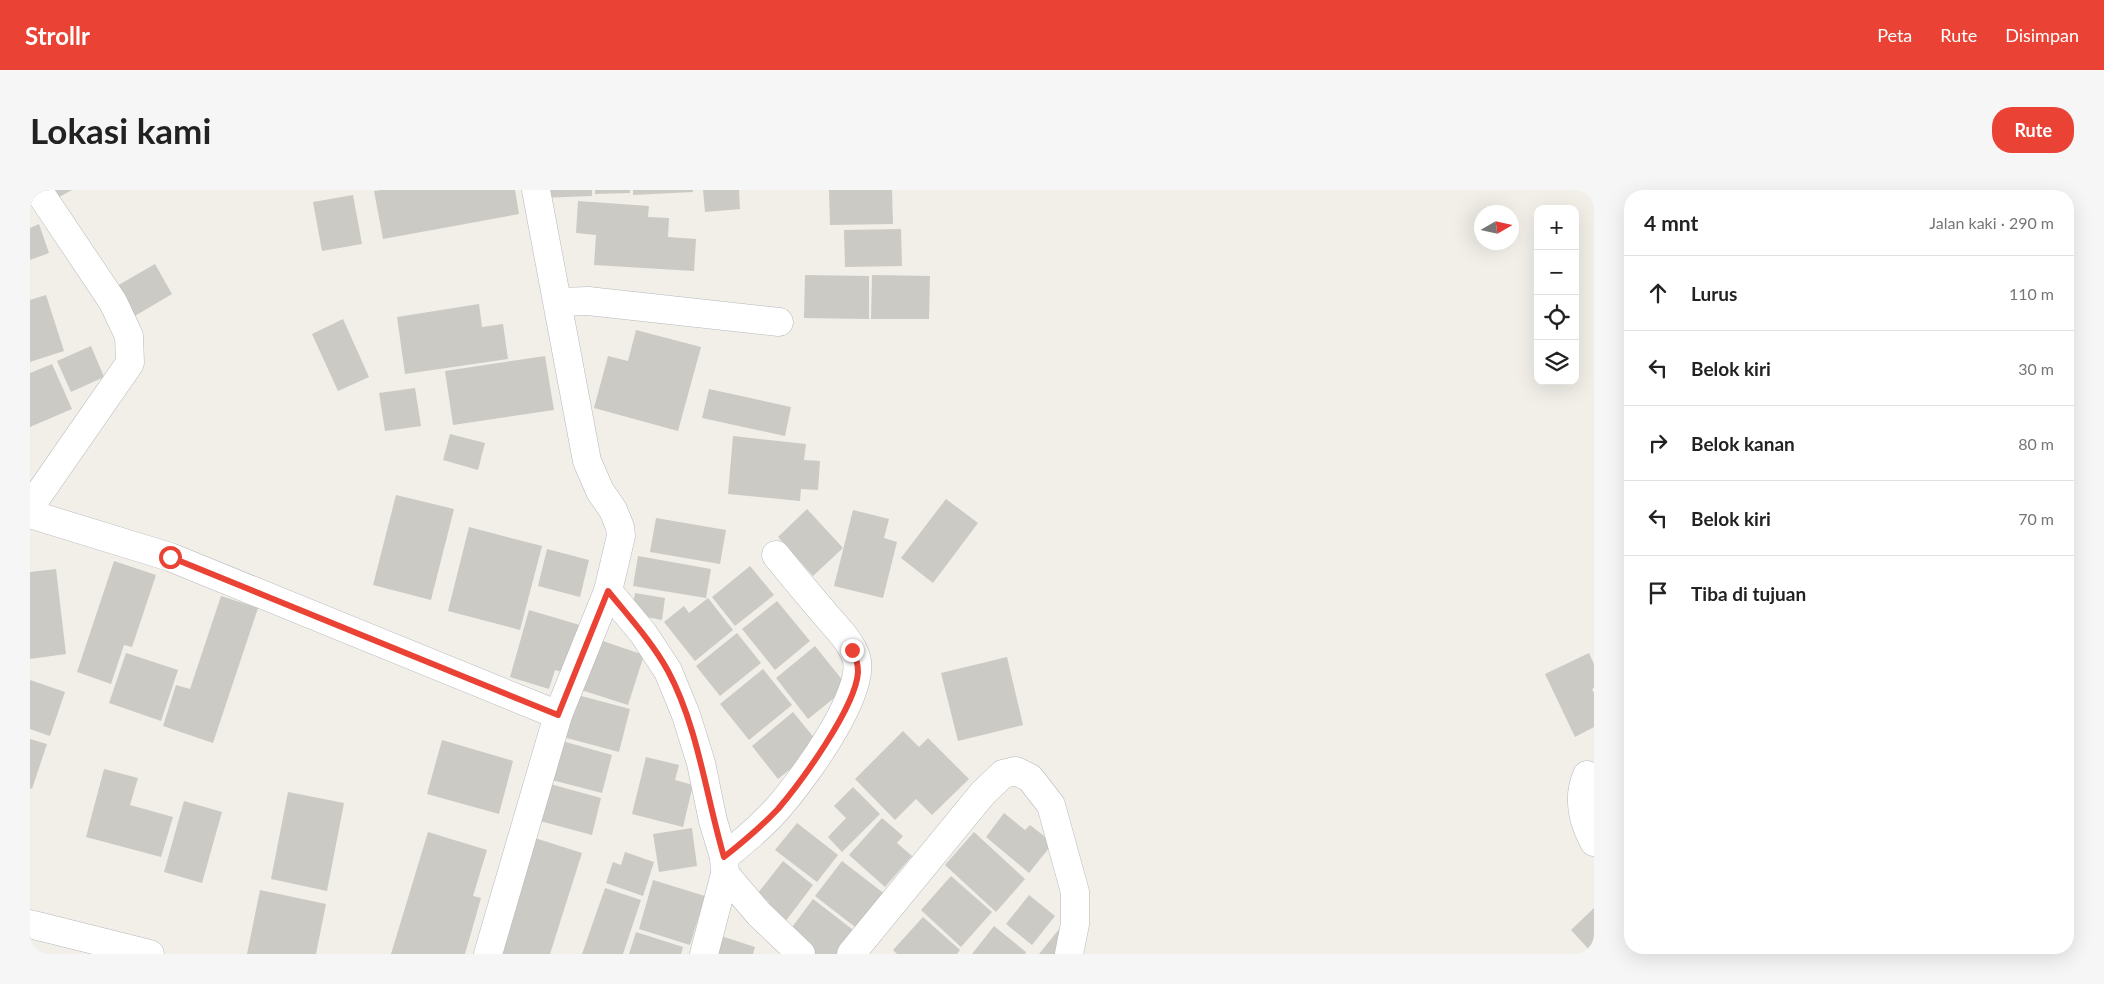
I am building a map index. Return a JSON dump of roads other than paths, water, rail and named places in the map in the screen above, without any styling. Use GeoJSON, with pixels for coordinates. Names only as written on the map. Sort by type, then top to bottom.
{"type":"FeatureCollection","features":[{"type":"Feature","properties":{"kind":"street"},"geometry":{"type":"LineString","coordinates":[[30,507],[130,363],[129,336],[113,302],[38,190]]}},
{"type":"Feature","properties":{"kind":"street"},"geometry":{"type":"LineString","coordinates":[[488,954],[558,715],[608,591],[621,544],[620,527],[613,510],[600,491],[587,461],[576,409],[559,302],[536,190]]}},
{"type":"Feature","properties":{"kind":"street"},"geometry":{"type":"LineString","coordinates":[[559,302],[588,301],[779,322]]}},
{"type":"Feature","properties":{"kind":"street"},"geometry":{"type":"LineString","coordinates":[[30,514],[170,557],[558,715]]}},
{"type":"Feature","properties":{"kind":"street"},"geometry":{"type":"LineString","coordinates":[[704,954],[725,866],[778,808],[834,732],[854,687],[858,672],[857,659],[843,635],[776,555]]}},
{"type":"Feature","properties":{"kind":"street"},"geometry":{"type":"LineString","coordinates":[[608,591],[643,633],[668,671],[686,715],[701,763],[725,866],[759,914],[801,954]]}},
{"type":"Feature","properties":{"kind":"street"},"geometry":{"type":"LineString","coordinates":[[851,954],[983,793],[1003,774],[1016,771],[1030,778],[1051,804],[1075,892],[1075,924],[1069,954]]}},
{"type":"Feature","properties":{"kind":"street"},"geometry":{"type":"LineString","coordinates":[[1587,774],[1581,795],[1582,811],[1586,827],[1594,842]]}},
{"type":"Feature","properties":{"kind":"street"},"geometry":{"type":"LineString","coordinates":[[30,924],[150,954]]}}]}
